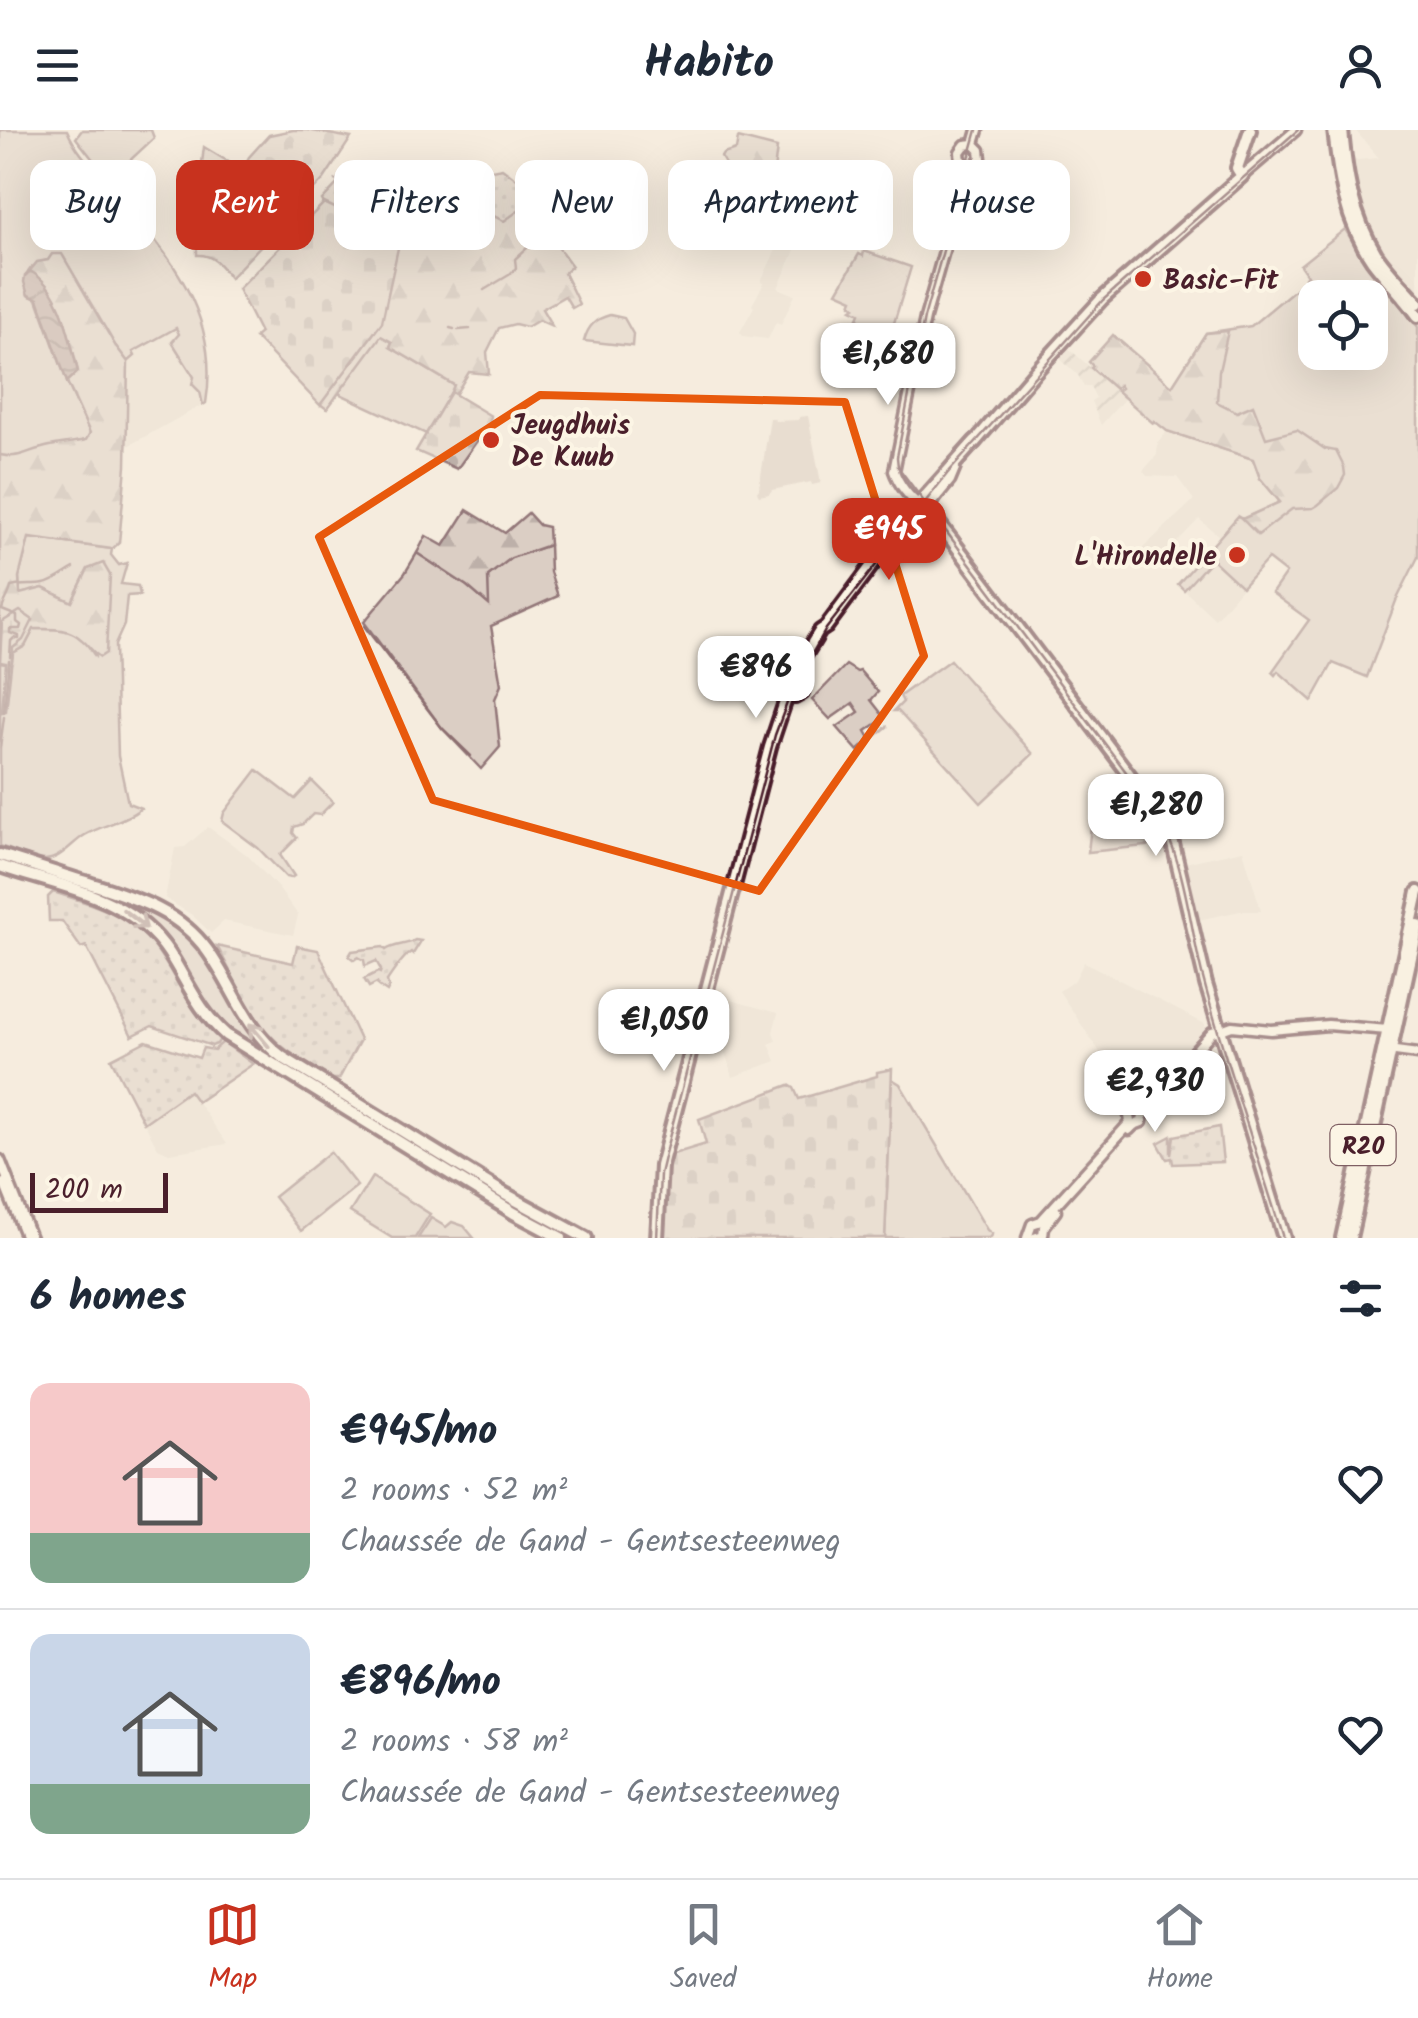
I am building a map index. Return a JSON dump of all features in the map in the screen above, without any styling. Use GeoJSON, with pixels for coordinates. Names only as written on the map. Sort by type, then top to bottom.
{"type":"FeatureCollection","features":[{"type":"Feature","properties":{"kind":"main road"},"geometry":{"type":"LineString","coordinates":[[654,1238],[660,1174],[670,1126],[774,730],[789,696],[782,691],[782,682],[795,676],[820,631],[914,510],[926,509],[975,441],[1042,364],[1111,290],[1239,179],[1237,168],[1250,130]]}},
{"type":"Feature","properties":{"kind":"main road"},"geometry":{"type":"LineString","coordinates":[[1334,130],[1342,191],[1360,241],[1418,316]]}},
{"type":"Feature","properties":{"kind":"main road"},"geometry":{"type":"LineString","coordinates":[[1342,130],[1351,199],[1359,220],[1380,258],[1418,304]]}},
{"type":"Feature","properties":{"kind":"main road"},"geometry":{"type":"LineString","coordinates":[[926,509],[1158,814],[1175,853],[1220,1033],[1284,1238]]}},
{"type":"Feature","properties":{"kind":"main road"},"geometry":{"type":"LineString","coordinates":[[0,854],[130,896],[165,912],[194,934],[254,1030],[282,1058],[505,1194],[586,1238]]}},
{"type":"Feature","properties":{"kind":"main road"},"geometry":{"type":"LineString","coordinates":[[0,866],[104,899],[133,915],[157,937],[195,1001],[226,1035],[561,1238]]}},
{"type":"Feature","properties":{"kind":"main road","name":"R20"},"geometry":{"type":"LineString","coordinates":[[1350,1238],[1418,892]]}},
{"type":"Feature","properties":{"kind":"main road","name":"R20"},"geometry":{"type":"LineString","coordinates":[[1342,1238],[1418,925]]}},
{"type":"Feature","properties":{"kind":"street"},"geometry":{"type":"LineString","coordinates":[[974,144],[978,130]]}},
{"type":"Feature","properties":{"kind":"street"},"geometry":{"type":"LineString","coordinates":[[1239,179],[1296,130]]}},
{"type":"Feature","properties":{"kind":"street"},"geometry":{"type":"LineString","coordinates":[[974,144],[980,150],[980,160]]}},
{"type":"Feature","properties":{"kind":"street"},"geometry":{"type":"LineString","coordinates":[[960,160],[965,145],[974,144]]}},
{"type":"Feature","properties":{"kind":"street"},"geometry":{"type":"LineString","coordinates":[[926,509],[914,502],[894,471],[925,318],[944,250]]}},
{"type":"Feature","properties":{"kind":"street"},"geometry":{"type":"LineString","coordinates":[[1031,1237],[1042,1235],[1042,1225],[1132,1123],[1142,1122],[1141,1113],[1212,1032],[1220,1033],[1232,1026],[1388,1030]]}},
{"type":"Feature","properties":{"kind":"street"},"geometry":{"type":"LineString","coordinates":[[1387,1050],[1418,1054]]}},
{"type":"Feature","properties":{"kind":"street"},"geometry":{"type":"LineString","coordinates":[[0,1160],[28,1238]]}},
{"type":"Feature","properties":{"kind":"street"},"geometry":{"type":"LineString","coordinates":[[0,1174],[28,1238]]}},
{"type":"Feature","properties":{"kind":"highlighted area"},"geometry":{"type":"Polygon","coordinates":[[[540,395],[845,402],[924,656],[759,891],[433,800],[319,537],[540,395]]]}},
{"type":"Feature","properties":{"kind":"shaded area"},"geometry":{"type":"Polygon","coordinates":[[[1355,130],[1418,130],[1418,299],[1367,232],[1359,211],[1349,161],[1379,158],[1355,130]]]}},
{"type":"Feature","properties":{"kind":"shaded area"},"geometry":{"type":"Polygon","coordinates":[[[776,250],[795,250],[778,288],[795,295],[781,324],[776,322],[768,339],[743,336],[740,332],[764,283],[761,281],[776,250]]]}},
{"type":"Feature","properties":{"kind":"shaded area"},"geometry":{"type":"Polygon","coordinates":[[[176,328],[179,334],[173,342],[194,377],[202,405],[126,447],[128,362],[135,356],[133,352],[176,328]]]}},
{"type":"Feature","properties":{"kind":"shaded area"},"geometry":{"type":"Polygon","coordinates":[[[1066,346],[1125,398],[1101,425],[1091,401],[1096,398],[1090,386],[1084,387],[1078,375],[1057,356],[1066,346]]]}},
{"type":"Feature","properties":{"kind":"shaded area"},"geometry":{"type":"Polygon","coordinates":[[[808,416],[821,483],[772,490],[759,496],[770,418],[799,420],[808,416]]]}},
{"type":"Feature","properties":{"kind":"shaded area"},"geometry":{"type":"Polygon","coordinates":[[[1167,431],[1253,459],[1260,478],[1281,503],[1242,519],[1238,516],[1219,536],[1199,519],[1156,564],[1142,549],[1194,500],[1177,477],[1147,476],[1143,471],[1157,455],[1158,443],[1167,431]]]}},
{"type":"Feature","properties":{"kind":"shaded area"},"geometry":{"type":"Polygon","coordinates":[[[1212,558],[1242,587],[1215,619],[1184,590],[1212,558]]]}},
{"type":"Feature","properties":{"kind":"shaded area"},"geometry":{"type":"Polygon","coordinates":[[[208,827],[247,855],[278,888],[298,915],[293,935],[224,921],[211,933],[165,898],[175,848],[185,847],[208,827]]]}},
{"type":"Feature","properties":{"kind":"shaded area"},"geometry":{"type":"Polygon","coordinates":[[[1243,850],[1261,911],[1198,920],[1185,863],[1243,850]]]}},
{"type":"Feature","properties":{"kind":"shaded area"},"geometry":{"type":"Polygon","coordinates":[[[1084,962],[1205,1024],[1141,1101],[1132,1100],[1059,991],[1075,980],[1084,962]]]}},
{"type":"Feature","properties":{"kind":"shaded area"},"geometry":{"type":"Polygon","coordinates":[[[712,995],[778,1013],[773,1032],[776,1041],[769,1044],[776,1061],[733,1077],[714,1019],[706,1017],[712,995]]]}},
{"type":"Feature","properties":{"kind":"shaded area"},"geometry":{"type":"Polygon","coordinates":[[[190,1091],[227,1144],[169,1153],[158,1148],[144,1123],[190,1091]]]}},
{"type":"Feature","properties":{"kind":"green space"},"geometry":{"type":"Polygon","coordinates":[[[0,130],[67,130],[86,160],[30,160],[30,250],[156,250],[156,242],[198,313],[209,371],[206,403],[203,405],[200,392],[192,384],[194,377],[172,342],[179,334],[176,328],[133,352],[135,356],[128,362],[48,260],[31,268],[26,288],[28,295],[37,299],[90,433],[86,440],[0,456],[0,130]]]}},
{"type":"Feature","properties":{"kind":"green space"},"geometry":{"type":"Polygon","coordinates":[[[82,130],[151,130],[154,138],[130,160],[93,160],[76,138],[82,130]]]}},
{"type":"Feature","properties":{"kind":"green space"},"geometry":{"type":"Polygon","coordinates":[[[307,130],[351,138],[314,190],[314,160],[247,160],[269,135],[307,130]]]}},
{"type":"Feature","properties":{"kind":"green space"},"geometry":{"type":"Polygon","coordinates":[[[738,138],[777,148],[775,160],[723,160],[723,154],[736,150],[738,138]]]}},
{"type":"Feature","properties":{"kind":"green space"},"geometry":{"type":"Polygon","coordinates":[[[204,147],[225,160],[202,160],[204,147]]]}},
{"type":"Feature","properties":{"kind":"green space"},"geometry":{"type":"Polygon","coordinates":[[[502,168],[515,178],[515,213],[504,221],[495,217],[495,169],[502,168]]]}},
{"type":"Feature","properties":{"kind":"green space"},"geometry":{"type":"Polygon","coordinates":[[[334,187],[334,224],[322,200],[334,187]]]}},
{"type":"Feature","properties":{"kind":"green space"},"geometry":{"type":"Polygon","coordinates":[[[495,199],[515,209],[515,250],[560,250],[572,266],[564,273],[579,304],[572,308],[565,296],[542,309],[552,326],[539,320],[527,327],[515,324],[499,328],[487,352],[489,374],[469,372],[455,395],[451,392],[454,385],[390,347],[392,342],[381,336],[327,409],[320,404],[382,322],[347,250],[495,250],[495,199]]]}},
{"type":"Feature","properties":{"kind":"green space"},"geometry":{"type":"Polygon","coordinates":[[[324,203],[334,208],[334,250],[398,250],[382,322],[320,405],[255,337],[260,333],[238,289],[277,250],[314,250],[314,213],[324,203]]]}},
{"type":"Feature","properties":{"kind":"green space"},"geometry":{"type":"Polygon","coordinates":[[[1345,229],[1379,280],[1306,280],[1300,265],[1345,229]]]}},
{"type":"Feature","properties":{"kind":"green space"},"geometry":{"type":"Polygon","coordinates":[[[197,250],[257,250],[230,278],[213,259],[197,255],[197,250]]]}},
{"type":"Feature","properties":{"kind":"green space"},"geometry":{"type":"Polygon","coordinates":[[[864,251],[911,267],[894,323],[869,344],[856,335],[862,322],[857,320],[860,313],[852,309],[853,299],[837,292],[864,251]]]}},
{"type":"Feature","properties":{"kind":"green space"},"geometry":{"type":"Polygon","coordinates":[[[52,254],[62,254],[128,362],[126,466],[119,543],[112,549],[29,538],[19,577],[20,594],[43,588],[72,602],[88,569],[103,563],[110,575],[106,653],[100,657],[77,636],[65,631],[34,629],[12,659],[0,658],[0,455],[18,456],[86,440],[90,433],[67,382],[78,371],[63,316],[50,290],[30,271],[52,254]]]}},
{"type":"Feature","properties":{"kind":"green space"},"geometry":{"type":"Polygon","coordinates":[[[1298,287],[1298,370],[1388,370],[1388,291],[1418,327],[1418,557],[1396,601],[1367,677],[1333,663],[1312,701],[1278,671],[1275,675],[1272,672],[1309,620],[1272,593],[1286,573],[1268,559],[1242,587],[1212,559],[1184,590],[1178,584],[1238,516],[1243,519],[1280,502],[1260,478],[1253,459],[1167,431],[1172,387],[1206,333],[1251,326],[1298,287]]]}},
{"type":"Feature","properties":{"kind":"green space"},"geometry":{"type":"Polygon","coordinates":[[[610,315],[624,318],[633,334],[632,346],[584,341],[593,324],[610,315]]]}},
{"type":"Feature","properties":{"kind":"green space"},"geometry":{"type":"Polygon","coordinates":[[[1228,331],[1217,402],[1237,412],[1253,405],[1266,438],[1297,430],[1325,449],[1336,451],[1344,467],[1345,475],[1338,488],[1318,505],[1292,509],[1258,535],[1242,519],[1280,502],[1260,478],[1253,459],[1153,423],[1117,391],[1119,385],[1115,389],[1089,362],[1113,335],[1172,386],[1206,333],[1228,331]]]}},
{"type":"Feature","properties":{"kind":"green space"},"geometry":{"type":"Polygon","coordinates":[[[381,335],[392,342],[390,347],[455,386],[426,434],[338,393],[381,335]]]}},
{"type":"Feature","properties":{"kind":"green space"},"geometry":{"type":"Polygon","coordinates":[[[451,392],[491,416],[457,469],[416,451],[451,392]]]}},
{"type":"Feature","properties":{"kind":"green space"},"geometry":{"type":"Polygon","coordinates":[[[467,510],[505,533],[528,513],[539,525],[548,527],[549,545],[511,558],[488,576],[489,605],[417,553],[426,536],[444,546],[467,510]]]}},
{"type":"Feature","properties":{"kind":"green space"},"geometry":{"type":"Polygon","coordinates":[[[29,538],[112,549],[111,555],[119,565],[127,563],[121,584],[138,586],[140,595],[127,596],[124,625],[115,645],[118,756],[128,803],[141,808],[45,860],[0,846],[0,662],[12,662],[13,653],[25,646],[34,629],[74,633],[95,656],[104,564],[88,569],[72,602],[43,588],[20,594],[19,577],[29,538]]]}},
{"type":"Feature","properties":{"kind":"green space"},"geometry":{"type":"Polygon","coordinates":[[[549,545],[550,572],[558,596],[491,626],[501,685],[495,699],[500,747],[481,769],[442,728],[364,622],[417,553],[488,604],[488,576],[511,558],[549,545]]]}},
{"type":"Feature","properties":{"kind":"green space"},"geometry":{"type":"Polygon","coordinates":[[[20,611],[33,620],[23,640],[13,648],[6,711],[2,712],[6,663],[0,662],[2,622],[20,611]]]}},
{"type":"Feature","properties":{"kind":"green space"},"geometry":{"type":"Polygon","coordinates":[[[950,660],[1033,754],[981,803],[894,711],[903,702],[900,696],[950,660]]]}},
{"type":"Feature","properties":{"kind":"green space"},"geometry":{"type":"Polygon","coordinates":[[[846,665],[860,671],[878,692],[871,700],[885,718],[866,731],[870,738],[888,726],[858,751],[837,727],[859,712],[853,703],[830,719],[812,700],[846,665]]]}},
{"type":"Feature","properties":{"kind":"green space"},"geometry":{"type":"Polygon","coordinates":[[[257,770],[295,799],[312,781],[333,802],[320,815],[313,814],[294,827],[297,838],[280,855],[294,876],[291,878],[222,821],[257,770]]]}},
{"type":"Feature","properties":{"kind":"green space"},"geometry":{"type":"Polygon","coordinates":[[[1133,821],[1156,824],[1165,844],[1088,852],[1091,826],[1133,821]]]}},
{"type":"Feature","properties":{"kind":"green space"},"geometry":{"type":"Polygon","coordinates":[[[53,892],[110,912],[148,939],[197,1013],[220,1039],[217,1044],[212,1046],[152,1026],[132,1036],[86,946],[81,948],[62,921],[49,921],[48,897],[53,892]]]}},
{"type":"Feature","properties":{"kind":"green space"},"geometry":{"type":"Polygon","coordinates":[[[109,892],[141,902],[192,935],[281,1060],[279,1065],[216,1023],[165,944],[106,898],[109,892]]]}},
{"type":"Feature","properties":{"kind":"green space"},"geometry":{"type":"Polygon","coordinates":[[[421,941],[389,977],[387,992],[377,983],[369,987],[364,979],[380,973],[376,961],[365,966],[364,960],[349,956],[352,951],[383,947],[386,950],[421,941]]]}},
{"type":"Feature","properties":{"kind":"green space"},"geometry":{"type":"Polygon","coordinates":[[[217,946],[293,963],[297,946],[318,950],[360,1040],[339,1079],[295,1056],[266,1030],[217,946]]]}},
{"type":"Feature","properties":{"kind":"green space"},"geometry":{"type":"Polygon","coordinates":[[[146,1041],[199,1058],[203,1048],[214,1050],[223,1042],[253,1064],[197,1102],[189,1091],[144,1123],[111,1059],[146,1041]]]}},
{"type":"Feature","properties":{"kind":"green space"},"geometry":{"type":"Polygon","coordinates":[[[892,1069],[885,1238],[660,1238],[662,1179],[670,1155],[706,1144],[699,1119],[789,1085],[799,1099],[892,1069]]]}},
{"type":"Feature","properties":{"kind":"green space"},"geometry":{"type":"Polygon","coordinates":[[[892,1079],[900,1084],[992,1234],[989,1238],[885,1238],[892,1079]]]}},
{"type":"Feature","properties":{"kind":"green space"},"geometry":{"type":"Polygon","coordinates":[[[1219,1127],[1223,1162],[1173,1164],[1158,1143],[1171,1136],[1171,1155],[1174,1136],[1219,1127]]]}},
{"type":"Feature","properties":{"kind":"green space"},"geometry":{"type":"Polygon","coordinates":[[[330,1152],[357,1186],[301,1231],[274,1197],[330,1152]]]}},
{"type":"Feature","properties":{"kind":"green space"},"geometry":{"type":"Polygon","coordinates":[[[372,1177],[430,1214],[415,1238],[392,1238],[350,1212],[372,1177]]]}},
{"type":"Feature","properties":{"kind":"green space"},"geometry":{"type":"Polygon","coordinates":[[[431,1218],[446,1227],[452,1222],[464,1226],[474,1238],[418,1238],[431,1218]]]}},
{"type":"Feature","properties":{"kind":"water"},"geometry":{"type":"Polygon","coordinates":[[[30,271],[50,290],[63,316],[78,372],[67,382],[38,299],[28,295],[24,282],[30,271]]]}},
{"type":"Feature","properties":{"kind":"waterway"},"geometry":{"type":"LineString","coordinates":[[484,290],[509,275],[516,268],[515,259],[525,250]]}},
{"type":"Feature","properties":{"kind":"waterway"},"geometry":{"type":"LineString","coordinates":[[450,328],[454,329]]}},
{"type":"Feature","properties":{"kind":"waterway"},"geometry":{"type":"LineString","coordinates":[[458,330],[470,329]]}},
{"type":"Feature","properties":{"kind":"waterway"},"geometry":{"type":"LineString","coordinates":[[10,657],[11,641],[19,639],[10,629],[20,629],[21,625],[17,616],[2,610],[11,587],[48,583],[74,568]]}},
{"type":"Feature","properties":{"kind":"waterway"},"geometry":{"type":"LineString","coordinates":[[364,626],[442,728],[471,756]]}},
{"type":"Feature","properties":{"kind":"waterway"},"geometry":{"type":"LineString","coordinates":[[4,712],[9,660]]}},
{"type":"Feature","properties":{"kind":"waterway"},"geometry":{"type":"LineString","coordinates":[[0,747],[4,717]]}},
{"type":"Feature","properties":{"kind":"tram line"},"geometry":{"type":"LineString","coordinates":[[977,130],[924,318],[898,467],[1164,827],[1185,890],[1212,1011],[1283,1238]]}},
{"type":"Feature","properties":{"kind":"tram line"},"geometry":{"type":"LineString","coordinates":[[657,1238],[660,1174],[775,735],[793,687],[826,629],[947,474],[1103,300],[1298,130]]}},
{"type":"Feature","properties":{"kind":"place","name":"Basic-Fit"},"geometry":{"type":"Point","coordinates":[1143,279]}},
{"type":"Feature","properties":{"kind":"place","name":"Jeugdhuis De Kuub"},"geometry":{"type":"Point","coordinates":[491,440]}},
{"type":"Feature","properties":{"kind":"place","name":"L'Hirondelle"},"geometry":{"type":"Point","coordinates":[1237,555]}}]}
